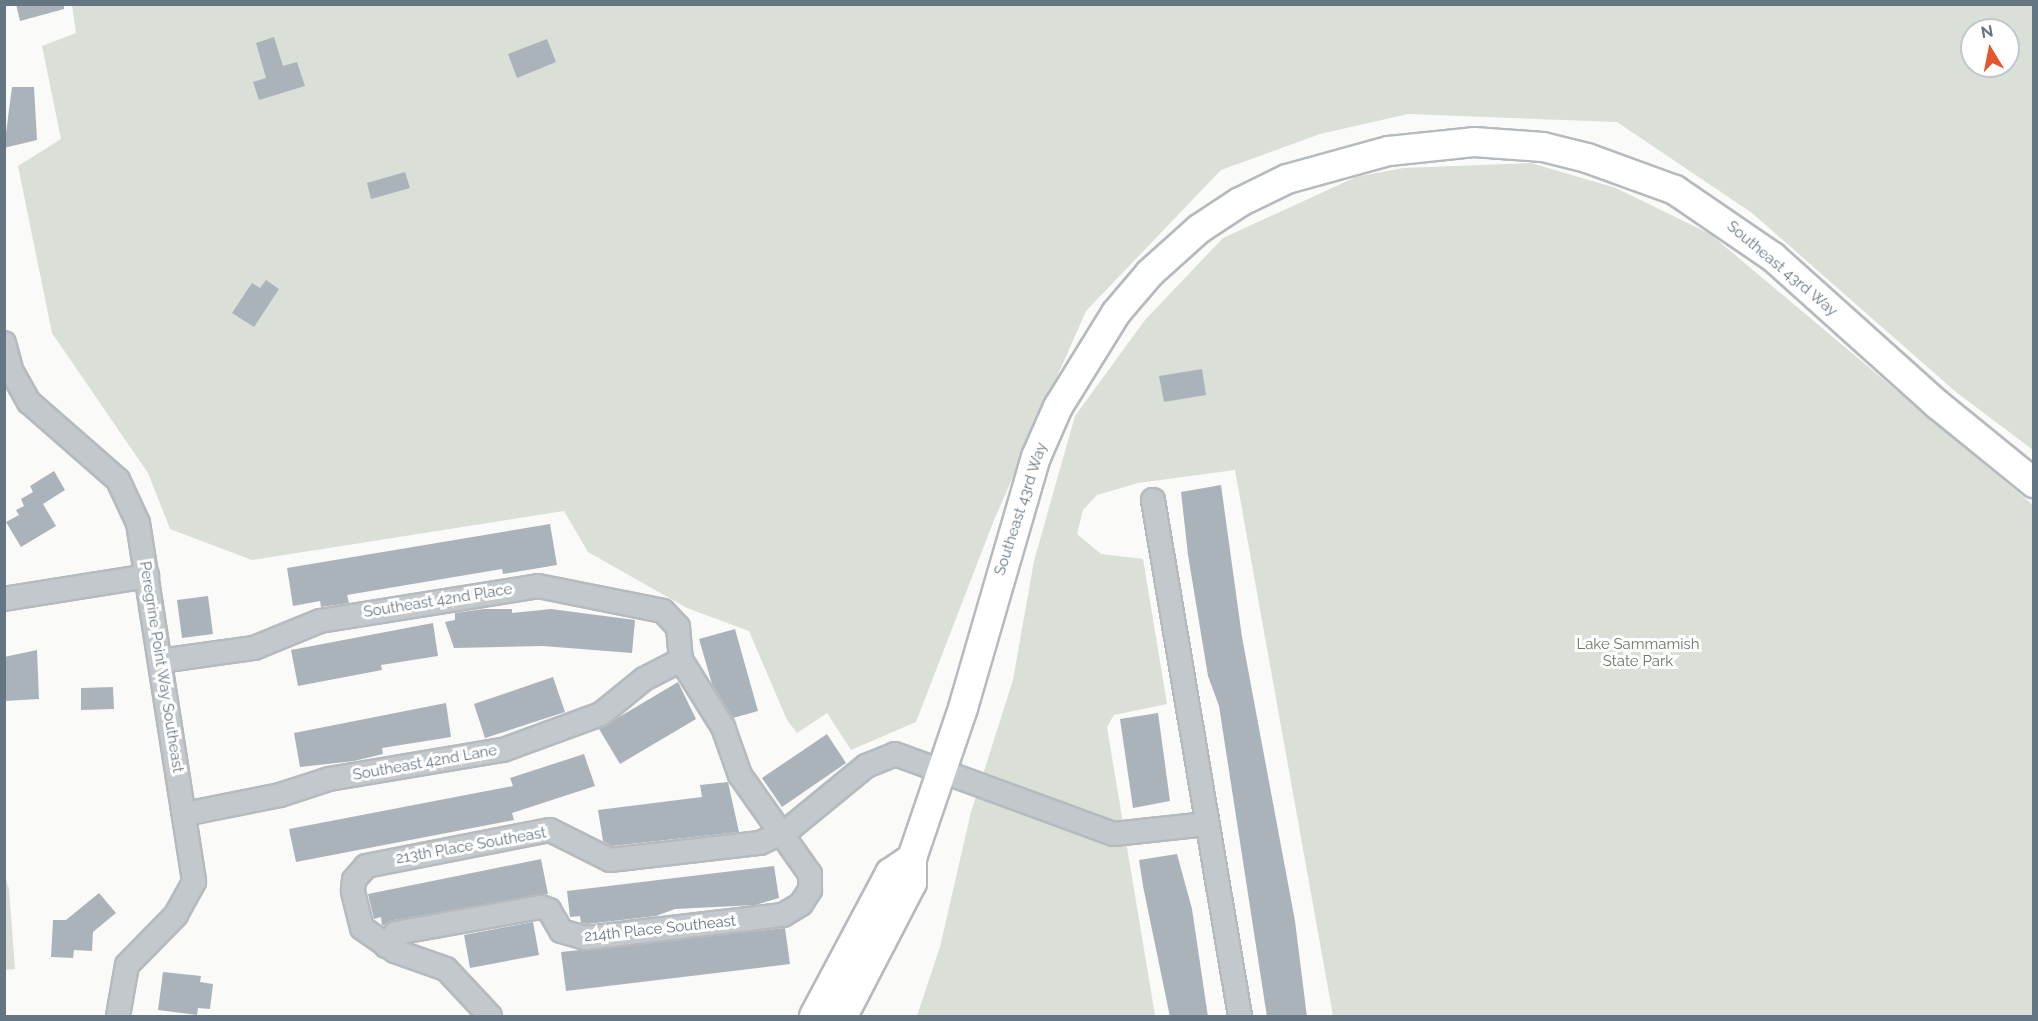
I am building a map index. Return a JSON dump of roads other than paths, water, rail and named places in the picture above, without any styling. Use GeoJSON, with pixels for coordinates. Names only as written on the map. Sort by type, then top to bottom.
{"type":"FeatureCollection","features":[{"type":"Feature","properties":{"kind":"main road","name":"Southeast 43rd Way"},"geometry":{"type":"LineString","coordinates":[[843,1017],[912,883],[912,858],[943,768],[1036,457],[1084,363],[1116,314],[1173,250],[1240,202],[1323,168],[1389,151],[1501,143],[1587,158],[1675,190],[1773,257],[1938,405],[2034,483]]}},
{"type":"Feature","properties":{"kind":"main road"},"geometry":{"type":"LineString","coordinates":[[814,1017],[890,873],[912,858]]}},
{"type":"Feature","properties":{"kind":"street","name":"Peregrine Point Way Southeast"},"geometry":{"type":"LineString","coordinates":[[4,343],[11,370],[29,402],[99,461],[129,495],[147,576],[193,870],[190,894],[127,965],[118,1017]]}},
{"type":"Feature","properties":{"kind":"street"},"geometry":{"type":"LineString","coordinates":[[1153,500],[1240,1017]]}},
{"type":"Feature","properties":{"kind":"street"},"geometry":{"type":"LineString","coordinates":[[4,599],[147,576]]}},
{"type":"Feature","properties":{"kind":"street","name":"Southeast 42nd Place"},"geometry":{"type":"LineString","coordinates":[[160,661],[254,648],[320,621],[527,586],[654,607],[671,616],[678,627],[681,660]]}},
{"type":"Feature","properties":{"kind":"street"},"geometry":{"type":"LineString","coordinates":[[681,660],[723,727],[740,775],[782,833]]}},
{"type":"Feature","properties":{"kind":"street","name":"Southeast 42nd Lane"},"geometry":{"type":"LineString","coordinates":[[185,814],[280,795],[329,779],[503,750],[601,714],[644,679],[681,660]]}},
{"type":"Feature","properties":{"kind":"street","name":"213th Place Southeast"},"geometry":{"type":"LineString","coordinates":[[490,1017],[446,969],[386,946],[362,928],[355,910],[354,880],[366,866],[550,830],[610,860],[760,843],[782,833],[887,755],[902,754],[1114,834],[1206,824]]}},
{"type":"Feature","properties":{"kind":"street","name":"214th Place Southeast"},"geometry":{"type":"LineString","coordinates":[[386,946],[396,933],[541,907],[549,910],[561,931],[586,938],[783,915],[801,904],[810,890],[810,874],[782,833]]}},
{"type":"Feature","properties":{"kind":"park label","name":"Lake Sammamish State Park"},"geometry":{"type":"Point","coordinates":[1638,652]}}]}
